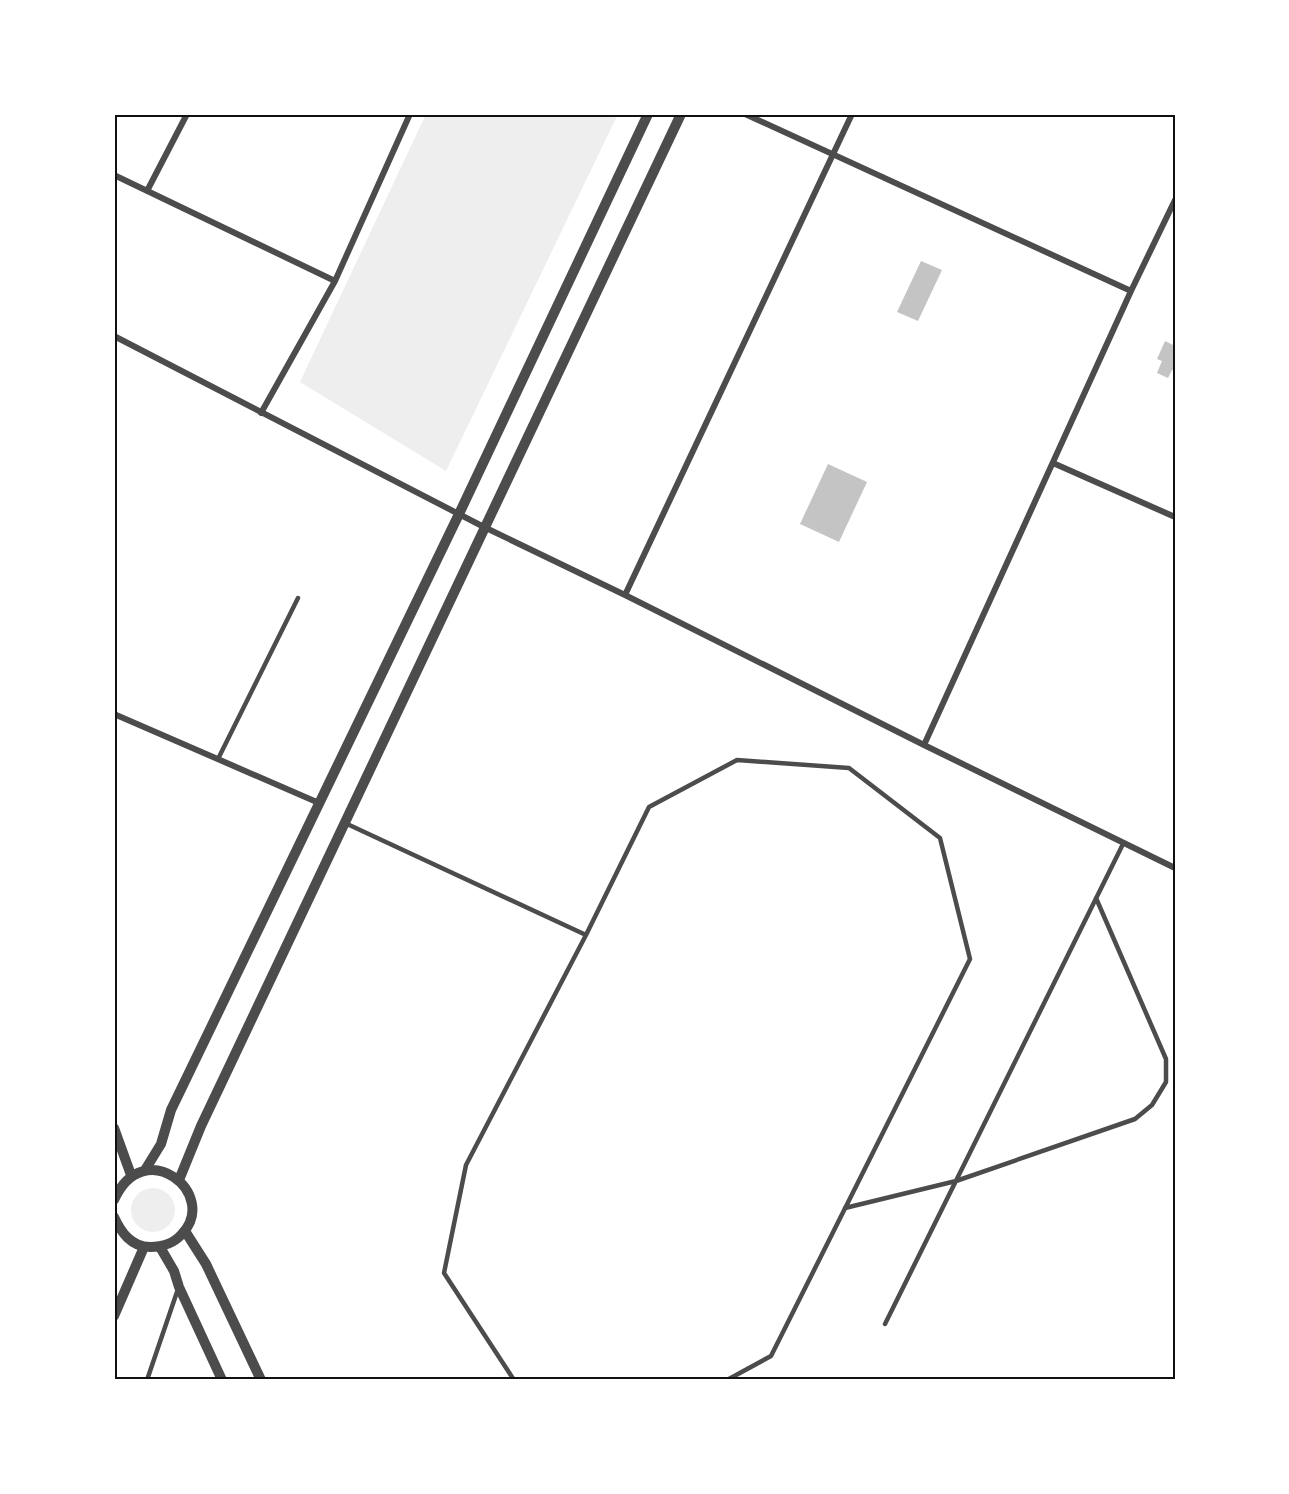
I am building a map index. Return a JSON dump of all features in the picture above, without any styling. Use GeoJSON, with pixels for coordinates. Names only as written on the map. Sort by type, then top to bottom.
{"type":"FeatureCollection","features":[{"type":"Feature","properties":{"kind":"street"},"geometry":{"type":"LineString","coordinates":[[147,191],[187,114]]}},
{"type":"Feature","properties":{"kind":"street"},"geometry":{"type":"LineString","coordinates":[[261,413],[335,281],[410,114]]}},
{"type":"Feature","properties":{"kind":"street"},"geometry":{"type":"LineString","coordinates":[[145,1170],[160,1144],[171,1110],[459,514],[648,114]]}},
{"type":"Feature","properties":{"kind":"street"},"geometry":{"type":"LineString","coordinates":[[179,1180],[201,1126],[681,114]]}},
{"type":"Feature","properties":{"kind":"street"},"geometry":{"type":"LineString","coordinates":[[745,114],[1131,291]]}},
{"type":"Feature","properties":{"kind":"street"},"geometry":{"type":"LineString","coordinates":[[625,595],[852,114]]}},
{"type":"Feature","properties":{"kind":"street"},"geometry":{"type":"LineString","coordinates":[[114,175],[335,281]]}},
{"type":"Feature","properties":{"kind":"street"},"geometry":{"type":"LineString","coordinates":[[924,746],[1131,291],[1175,200]]}},
{"type":"Feature","properties":{"kind":"street"},"geometry":{"type":"LineString","coordinates":[[114,336],[484,527],[1175,868]]}},
{"type":"Feature","properties":{"kind":"street"},"geometry":{"type":"LineString","coordinates":[[1053,463],[1175,517]]}},
{"type":"Feature","properties":{"kind":"street"},"geometry":{"type":"LineString","coordinates":[[114,714],[319,803]]}},
{"type":"Feature","properties":{"kind":"street"},"geometry":{"type":"LineString","coordinates":[[114,1128],[131,1176]]}},
{"type":"Feature","properties":{"kind":"street"},"geometry":{"type":"LineString","coordinates":[[114,1200],[120,1186],[131,1176],[145,1170],[161,1170],[175,1176],[186,1187],[192,1202],[192,1217],[185,1231],[175,1242],[160,1247],[144,1247],[130,1241],[115,1226]]}},
{"type":"Feature","properties":{"kind":"street"},"geometry":{"type":"LineString","coordinates":[[185,1231],[206,1264],[261,1380]]}},
{"type":"Feature","properties":{"kind":"street"},"geometry":{"type":"LineString","coordinates":[[114,1316],[144,1247]]}},
{"type":"Feature","properties":{"kind":"street"},"geometry":{"type":"LineString","coordinates":[[160,1247],[174,1271],[179,1287],[222,1380]]}},
{"type":"Feature","properties":{"kind":"lane"},"geometry":{"type":"LineString","coordinates":[[218,759],[298,597]]}},
{"type":"Feature","properties":{"kind":"lane"},"geometry":{"type":"LineString","coordinates":[[514,1380],[444,1273],[466,1165],[586,935],[649,807],[737,760],[849,768],[940,838],[970,959],[771,1356],[727,1380]]}},
{"type":"Feature","properties":{"kind":"lane"},"geometry":{"type":"LineString","coordinates":[[345,823],[586,935]]}},
{"type":"Feature","properties":{"kind":"lane"},"geometry":{"type":"LineString","coordinates":[[885,1324],[1123,844]]}},
{"type":"Feature","properties":{"kind":"lane"},"geometry":{"type":"LineString","coordinates":[[845,1208],[956,1181],[1135,1119],[1152,1105],[1166,1082],[1166,1059],[1096,898]]}},
{"type":"Feature","properties":{"kind":"lane"},"geometry":{"type":"LineString","coordinates":[[147,1380],[179,1287]]}},
{"type":"Feature","properties":{"kind":"shaded area"},"geometry":{"type":"Polygon","coordinates":[[[426,114],[618,114],[446,471],[300,382],[426,114]]]}},
{"type":"Feature","properties":{"kind":"shaded area"},"geometry":{"type":"Polygon","coordinates":[[[153,1188],[168,1195],[175,1210],[168,1225],[153,1232],[138,1225],[131,1210],[138,1195],[153,1188]]]}},
{"type":"Feature","properties":{"kind":"building"},"geometry":{"type":"Polygon","coordinates":[[[921,261],[942,270],[918,321],[897,312],[921,261]]]}},
{"type":"Feature","properties":{"kind":"building"},"geometry":{"type":"Polygon","coordinates":[[[1165,341],[1175,346],[1175,371],[1172,370],[1168,378],[1157,373],[1162,361],[1157,359],[1165,341]]]}},
{"type":"Feature","properties":{"kind":"building"},"geometry":{"type":"Polygon","coordinates":[[[828,464],[867,482],[839,542],[800,524],[828,464]]]}}]}
